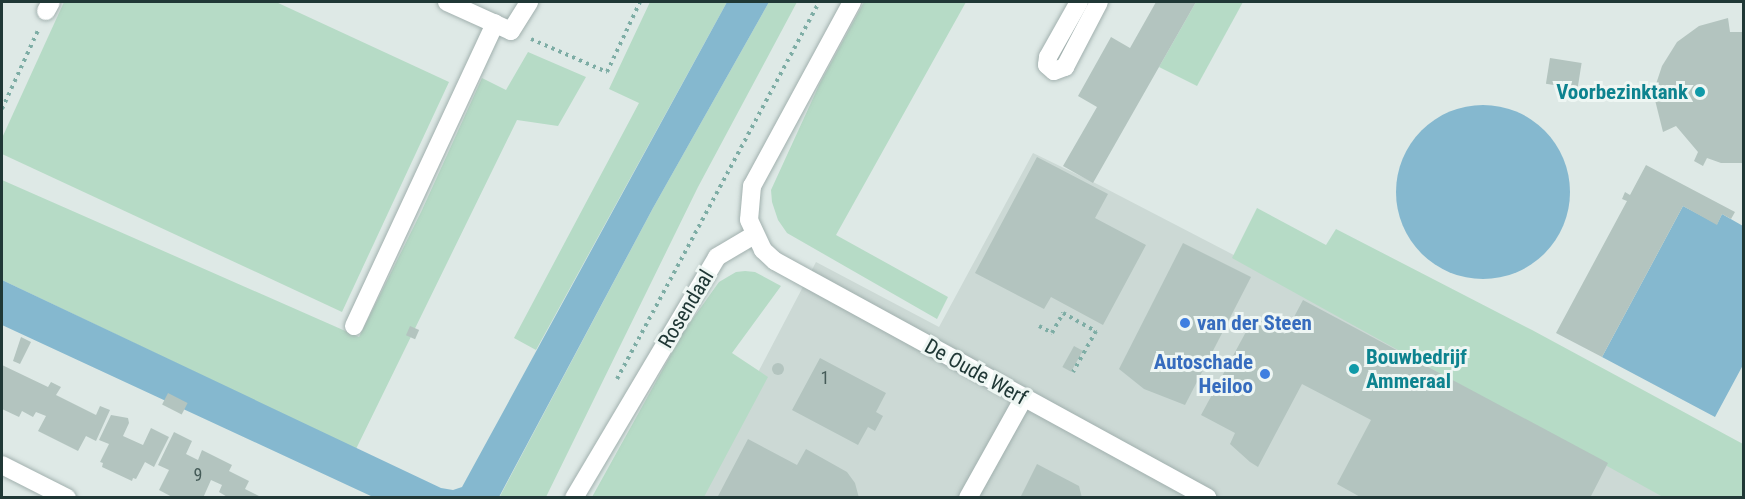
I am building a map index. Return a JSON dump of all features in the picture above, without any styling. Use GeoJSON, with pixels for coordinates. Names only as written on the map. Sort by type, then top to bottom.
{"type":"FeatureCollection","features":[{"type":"Feature","properties":{"kind":"street"},"geometry":{"type":"LineString","coordinates":[[447,2],[511,31],[528,2]]}},
{"type":"Feature","properties":{"kind":"street"},"geometry":{"type":"LineString","coordinates":[[754,235],[749,211],[752,186],[852,2]]}},
{"type":"Feature","properties":{"kind":"street"},"geometry":{"type":"LineString","coordinates":[[1078,2],[1048,57],[1047,65],[1054,71],[1065,67],[1099,2]]}},
{"type":"Feature","properties":{"kind":"street"},"geometry":{"type":"LineString","coordinates":[[354,326],[495,23]]}},
{"type":"Feature","properties":{"kind":"street","name":"De Oude Werf"},"geometry":{"type":"LineString","coordinates":[[754,235],[763,250],[775,261],[1207,498]]}},
{"type":"Feature","properties":{"kind":"street","name":"Rosendaal"},"geometry":{"type":"LineString","coordinates":[[574,498],[717,257],[754,235]]}},
{"type":"Feature","properties":{"kind":"street"},"geometry":{"type":"LineString","coordinates":[[968,498],[1023,399]]}},
{"type":"Feature","properties":{"kind":"street"},"geometry":{"type":"LineString","coordinates":[[2,465],[67,498]]}},
{"type":"Feature","properties":{"kind":"path"},"geometry":{"type":"LineString","coordinates":[[511,31],[607,72],[640,2]]}},
{"type":"Feature","properties":{"kind":"path"},"geometry":{"type":"LineString","coordinates":[[616,382],[819,2]]}},
{"type":"Feature","properties":{"kind":"path"},"geometry":{"type":"LineString","coordinates":[[2,109],[49,6]]}},
{"type":"Feature","properties":{"kind":"path"},"geometry":{"type":"LineString","coordinates":[[1039,326],[1052,333],[1063,313],[1096,331],[1073,372]]}},
{"type":"Feature","properties":{"kind":"shaded area"},"geometry":{"type":"Polygon","coordinates":[[[1033,153],[1700,497],[692,498],[816,262],[939,327],[1033,153]]]}},
{"type":"Feature","properties":{"kind":"green space"},"geometry":{"type":"Polygon","coordinates":[[[64,2],[276,2],[449,82],[342,312],[2,154],[2,138],[64,2]]]}},
{"type":"Feature","properties":{"kind":"green space"},"geometry":{"type":"Polygon","coordinates":[[[650,2],[727,2],[536,350],[514,338],[639,103],[609,89],[650,2]]]}},
{"type":"Feature","properties":{"kind":"green space"},"geometry":{"type":"Polygon","coordinates":[[[769,2],[797,2],[698,187],[546,497],[499,498],[653,208],[769,2]]]}},
{"type":"Feature","properties":{"kind":"green space"},"geometry":{"type":"Polygon","coordinates":[[[864,2],[966,2],[836,235],[948,297],[937,319],[787,233],[778,220],[772,202],[771,190],[820,83],[864,2]]]}},
{"type":"Feature","properties":{"kind":"green space"},"geometry":{"type":"Polygon","coordinates":[[[1196,2],[1243,2],[1197,86],[1159,67],[1196,2]]]}},
{"type":"Feature","properties":{"kind":"green space"},"geometry":{"type":"Polygon","coordinates":[[[528,52],[586,77],[558,126],[517,120],[356,449],[2,280],[2,180],[359,337],[422,210],[482,78],[506,90],[528,52]]]}},
{"type":"Feature","properties":{"kind":"green space"},"geometry":{"type":"Polygon","coordinates":[[[1257,208],[1326,245],[1336,229],[1532,330],[1743,444],[1743,497],[1663,497],[1232,258],[1257,208]]]}},
{"type":"Feature","properties":{"kind":"green space"},"geometry":{"type":"Polygon","coordinates":[[[736,272],[755,272],[781,286],[732,353],[768,377],[704,497],[592,497],[684,331],[719,282],[736,272]]]}},
{"type":"Feature","properties":{"kind":"water"},"geometry":{"type":"Polygon","coordinates":[[[727,2],[769,2],[653,208],[499,497],[373,497],[2,325],[2,280],[441,488],[453,490],[462,487],[727,2]]]}},
{"type":"Feature","properties":{"kind":"water"},"geometry":{"type":"Polygon","coordinates":[[[1483,105],[1516,112],[1545,130],[1563,159],[1570,192],[1563,225],[1545,254],[1516,272],[1483,279],[1450,272],[1421,254],[1403,225],[1396,192],[1403,159],[1421,130],[1450,112],[1483,105]]]}},
{"type":"Feature","properties":{"kind":"water"},"geometry":{"type":"Polygon","coordinates":[[[1683,206],[1717,224],[1722,214],[1743,226],[1743,365],[1715,417],[1602,357],[1683,206]]]}},
{"type":"Feature","properties":{"kind":"building"},"geometry":{"type":"Polygon","coordinates":[[[1156,2],[1196,2],[1093,183],[1063,166],[1097,107],[1078,96],[1111,37],[1130,48],[1156,2]]]}},
{"type":"Feature","properties":{"kind":"building","name":"Voorbezinktank"},"geometry":{"type":"Polygon","coordinates":[[[1728,18],[1730,32],[1744,32],[1744,163],[1721,163],[1707,158],[1703,166],[1694,161],[1698,152],[1676,126],[1663,132],[1655,100],[1656,84],[1662,66],[1677,42],[1699,26],[1728,18]]]}},
{"type":"Feature","properties":{"kind":"building"},"geometry":{"type":"Polygon","coordinates":[[[1550,58],[1582,63],[1578,89],[1546,84],[1550,58]]]}},
{"type":"Feature","properties":{"kind":"building"},"geometry":{"type":"Polygon","coordinates":[[[1037,157],[1108,194],[1095,218],[1146,245],[1103,325],[1051,297],[1044,309],[975,273],[1037,157]]]}},
{"type":"Feature","properties":{"kind":"building"},"geometry":{"type":"Polygon","coordinates":[[[1646,165],[1735,212],[1731,219],[1722,214],[1717,225],[1683,206],[1602,357],[1556,333],[1627,201],[1622,199],[1625,192],[1630,195],[1646,165]]]}},
{"type":"Feature","properties":{"kind":"building","name":"van der Steen"},"geometry":{"type":"Polygon","coordinates":[[[1183,243],[1251,277],[1185,405],[1144,389],[1119,369],[1183,243]]]}},
{"type":"Feature","properties":{"kind":"building"},"geometry":{"type":"Polygon","coordinates":[[[1303,300],[1608,463],[1590,498],[1362,498],[1337,484],[1371,420],[1302,384],[1258,467],[1250,462],[1230,444],[1235,433],[1201,415],[1254,317],[1285,334],[1303,300]]]}},
{"type":"Feature","properties":{"kind":"building"},"geometry":{"type":"Polygon","coordinates":[[[410,326],[419,330],[415,339],[406,335],[410,326]]]}},
{"type":"Feature","properties":{"kind":"building"},"geometry":{"type":"Polygon","coordinates":[[[21,337],[31,342],[20,364],[13,361],[21,337]]]}},
{"type":"Feature","properties":{"kind":"building"},"geometry":{"type":"Polygon","coordinates":[[[1074,346],[1083,351],[1071,372],[1062,367],[1074,346]]]}},
{"type":"Feature","properties":{"kind":"building"},"geometry":{"type":"Polygon","coordinates":[[[820,358],[886,393],[876,412],[883,416],[875,431],[868,427],[858,445],[792,410],[820,358]]]}},
{"type":"Feature","properties":{"kind":"building"},"geometry":{"type":"Polygon","coordinates":[[[780,363],[784,369],[780,375],[776,375],[772,367],[780,363]]]}},
{"type":"Feature","properties":{"kind":"building"},"geometry":{"type":"Polygon","coordinates":[[[2,365],[48,387],[51,382],[61,387],[56,395],[96,415],[100,406],[110,410],[96,441],[86,436],[78,451],[38,431],[46,416],[36,412],[33,417],[22,411],[19,417],[2,409],[2,365]]]}},
{"type":"Feature","properties":{"kind":"building"},"geometry":{"type":"Polygon","coordinates":[[[168,393],[188,403],[182,415],[162,405],[168,393]]]}},
{"type":"Feature","properties":{"kind":"building"},"geometry":{"type":"Polygon","coordinates":[[[111,415],[128,418],[129,423],[123,436],[143,445],[151,428],[169,437],[154,467],[145,462],[136,479],[133,478],[132,481],[102,467],[103,463],[100,462],[109,444],[99,440],[111,415]]]}},
{"type":"Feature","properties":{"kind":"building"},"geometry":{"type":"Polygon","coordinates":[[[174,432],[192,441],[186,454],[198,460],[202,450],[232,465],[229,471],[249,481],[245,489],[263,498],[229,498],[219,492],[222,485],[211,480],[203,498],[174,498],[159,490],[169,470],[158,465],[174,432]]]}},
{"type":"Feature","properties":{"kind":"building"},"geometry":{"type":"Polygon","coordinates":[[[748,439],[797,465],[806,449],[847,472],[855,483],[859,498],[717,498],[748,439]]]}},
{"type":"Feature","properties":{"kind":"building"},"geometry":{"type":"Polygon","coordinates":[[[1037,464],[1079,486],[1082,498],[1020,498],[1037,464]]]}},
{"type":"Feature","properties":{"kind":"place","name":"Voorbezinktank"},"geometry":{"type":"Point","coordinates":[1700,92]}},
{"type":"Feature","properties":{"kind":"place","name":"van der Steen"},"geometry":{"type":"Point","coordinates":[1185,323]}},
{"type":"Feature","properties":{"kind":"place","name":"Bouwbedrijf Ammeraal"},"geometry":{"type":"Point","coordinates":[1354,369]}},
{"type":"Feature","properties":{"kind":"place","name":"Autoschade Heiloo"},"geometry":{"type":"Point","coordinates":[1265,374]}}]}
